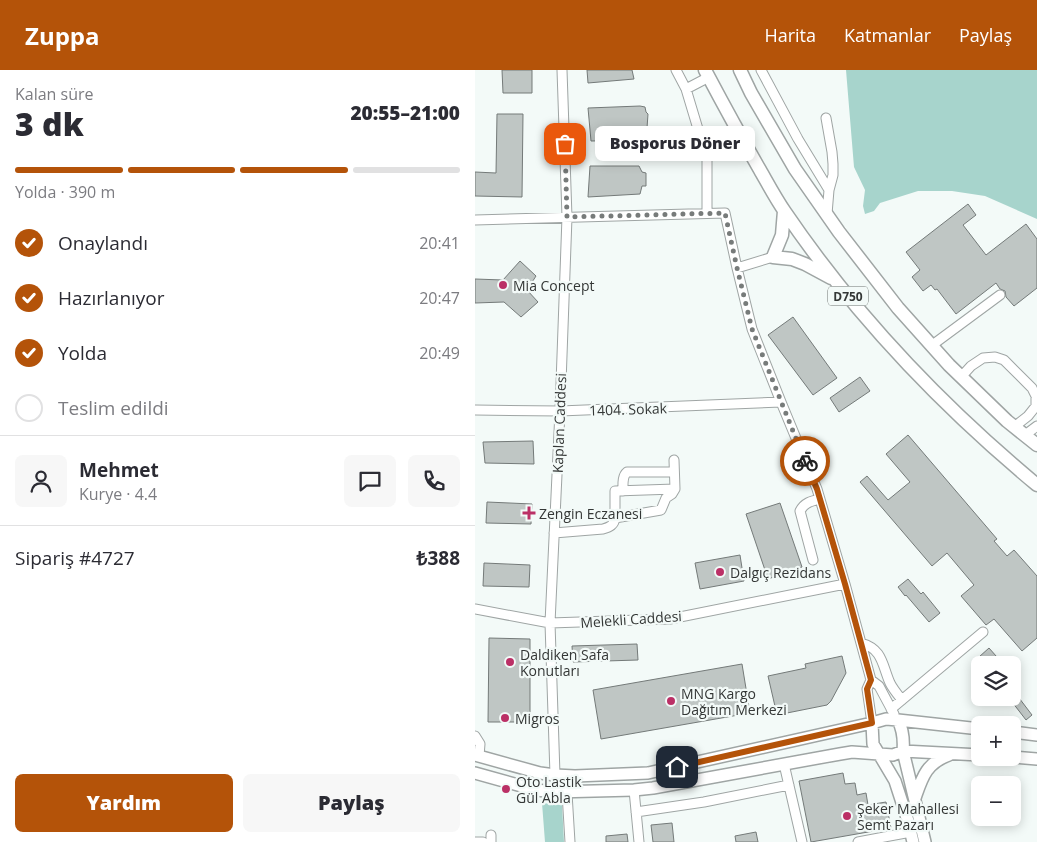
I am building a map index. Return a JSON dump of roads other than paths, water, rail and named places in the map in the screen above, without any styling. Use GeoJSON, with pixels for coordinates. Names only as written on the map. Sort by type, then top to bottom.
{"type":"FeatureCollection","features":[{"type":"Feature","properties":{"kind":"highway","name":"D750"},"geometry":{"type":"LineString","coordinates":[[740,70],[751,93],[795,169],[839,232],[897,308],[961,377],[1014,427],[1037,444]]}},
{"type":"Feature","properties":{"kind":"highway","name":"D750"},"geometry":{"type":"LineString","coordinates":[[707,73],[731,120],[785,212],[835,280],[888,343],[945,404],[1037,485]]}},
{"type":"Feature","properties":{"kind":"highway"},"geometry":{"type":"LineString","coordinates":[[785,212],[782,235],[773,256],[805,264],[835,280]]}},
{"type":"Feature","properties":{"kind":"main road"},"geometry":{"type":"LineString","coordinates":[[477,755],[555,775],[649,773],[886,719],[971,728]]}},
{"type":"Feature","properties":{"kind":"main road"},"geometry":{"type":"LineString","coordinates":[[899,720],[902,730],[903,752],[925,842]]}},
{"type":"Feature","properties":{"kind":"main road"},"geometry":{"type":"LineString","coordinates":[[872,723],[873,744],[895,781],[912,837]]}},
{"type":"Feature","properties":{"kind":"main road"},"geometry":{"type":"LineString","coordinates":[[1021,733],[1037,735]]}},
{"type":"Feature","properties":{"kind":"main road"},"geometry":{"type":"LineString","coordinates":[[475,773],[545,791],[567,793],[653,788],[852,752],[893,755],[903,752],[971,754]]}},
{"type":"Feature","properties":{"kind":"main road"},"geometry":{"type":"LineString","coordinates":[[915,798],[924,773],[930,766],[937,760],[956,753]]}},
{"type":"Feature","properties":{"kind":"main road"},"geometry":{"type":"LineString","coordinates":[[1021,758],[1037,759]]}},
{"type":"Feature","properties":{"kind":"street","name":"Kaplan Caddesi"},"geometry":{"type":"LineString","coordinates":[[555,775],[550,623],[567,217],[562,70]]}},
{"type":"Feature","properties":{"kind":"street"},"geometry":{"type":"LineString","coordinates":[[676,70],[686,89],[707,159],[707,213]]}},
{"type":"Feature","properties":{"kind":"street"},"geometry":{"type":"LineString","coordinates":[[761,70],[829,190]]}},
{"type":"Feature","properties":{"kind":"street"},"geometry":{"type":"LineString","coordinates":[[686,89],[707,73]]}},
{"type":"Feature","properties":{"kind":"street"},"geometry":{"type":"LineString","coordinates":[[826,118],[833,164],[827,214]]}},
{"type":"Feature","properties":{"kind":"street"},"geometry":{"type":"LineString","coordinates":[[475,220],[725,213],[752,329],[817,489],[871,680],[879,686],[899,720]]}},
{"type":"Feature","properties":{"kind":"street"},"geometry":{"type":"LineString","coordinates":[[737,268],[773,256]]}},
{"type":"Feature","properties":{"kind":"street"},"geometry":{"type":"LineString","coordinates":[[931,346],[1000,296]]}},
{"type":"Feature","properties":{"kind":"street"},"geometry":{"type":"LineString","coordinates":[[961,377],[971,366],[983,358],[995,357],[1004,360],[1032,388],[1036,396],[1036,406],[1028,416],[1014,427]]}},
{"type":"Feature","properties":{"kind":"street","name":"1404. Sokak"},"geometry":{"type":"LineString","coordinates":[[475,410],[560,412],[781,402]]}},
{"type":"Feature","properties":{"kind":"street"},"geometry":{"type":"LineString","coordinates":[[1025,435],[1037,426]]}},
{"type":"Feature","properties":{"kind":"street"},"geometry":{"type":"LineString","coordinates":[[615,518],[661,510],[666,498],[675,489],[674,460]]}},
{"type":"Feature","properties":{"kind":"street"},"geometry":{"type":"LineString","coordinates":[[623,491],[623,480],[627,472],[674,472]]}},
{"type":"Feature","properties":{"kind":"street"},"geometry":{"type":"LineString","coordinates":[[554,533],[610,528],[615,518],[615,491],[675,489]]}},
{"type":"Feature","properties":{"kind":"street"},"geometry":{"type":"LineString","coordinates":[[813,560],[800,511],[803,505],[820,498]]}},
{"type":"Feature","properties":{"kind":"street","name":"Melekli Caddesi"},"geometry":{"type":"LineString","coordinates":[[475,609],[550,623],[670,619],[845,584]]}},
{"type":"Feature","properties":{"kind":"street"},"geometry":{"type":"LineString","coordinates":[[891,709],[983,632]]}},
{"type":"Feature","properties":{"kind":"street"},"geometry":{"type":"LineString","coordinates":[[861,643],[875,649],[883,662],[891,685],[902,700]]}},
{"type":"Feature","properties":{"kind":"street"},"geometry":{"type":"LineString","coordinates":[[871,680],[867,689],[872,723]]}},
{"type":"Feature","properties":{"kind":"street"},"geometry":{"type":"LineString","coordinates":[[475,736],[480,744],[477,755]]}},
{"type":"Feature","properties":{"kind":"street"},"geometry":{"type":"LineString","coordinates":[[785,764],[802,842]]}},
{"type":"Feature","properties":{"kind":"street"},"geometry":{"type":"LineString","coordinates":[[636,812],[704,802],[789,785]]}},
{"type":"Feature","properties":{"kind":"street"},"geometry":{"type":"LineString","coordinates":[[634,790],[639,842]]}},
{"type":"Feature","properties":{"kind":"street"},"geometry":{"type":"LineString","coordinates":[[567,793],[569,842]]}},
{"type":"Feature","properties":{"kind":"street"},"geometry":{"type":"LineString","coordinates":[[858,842],[912,837]]}},
{"type":"Feature","properties":{"kind":"street"},"geometry":{"type":"LineString","coordinates":[[475,842],[483,842]]}},
{"type":"Feature","properties":{"kind":"place","name":"Bosporus Döner"},"geometry":{"type":"Point","coordinates":[565,144]}},
{"type":"Feature","properties":{"kind":"place","name":"Mia Concept"},"geometry":{"type":"Point","coordinates":[503,285]}},
{"type":"Feature","properties":{"kind":"place","name":"Zengin Eczanesi"},"geometry":{"type":"Point","coordinates":[529,513]}},
{"type":"Feature","properties":{"kind":"place","name":"Dalgıç Rezidans"},"geometry":{"type":"Point","coordinates":[720,572]}},
{"type":"Feature","properties":{"kind":"place","name":"Daldiken Safa Konutları"},"geometry":{"type":"Point","coordinates":[510,662]}},
{"type":"Feature","properties":{"kind":"place","name":"MNG Kargo Dağıtım Merkezi"},"geometry":{"type":"Point","coordinates":[671,701]}},
{"type":"Feature","properties":{"kind":"place","name":"Migros"},"geometry":{"type":"Point","coordinates":[505,718]}},
{"type":"Feature","properties":{"kind":"place","name":"Oto Lastik Gül Abla"},"geometry":{"type":"Point","coordinates":[506,789]}},
{"type":"Feature","properties":{"kind":"place","name":"Şeker Mahallesi Semt Pazarı"},"geometry":{"type":"Point","coordinates":[847,816]}}]}
